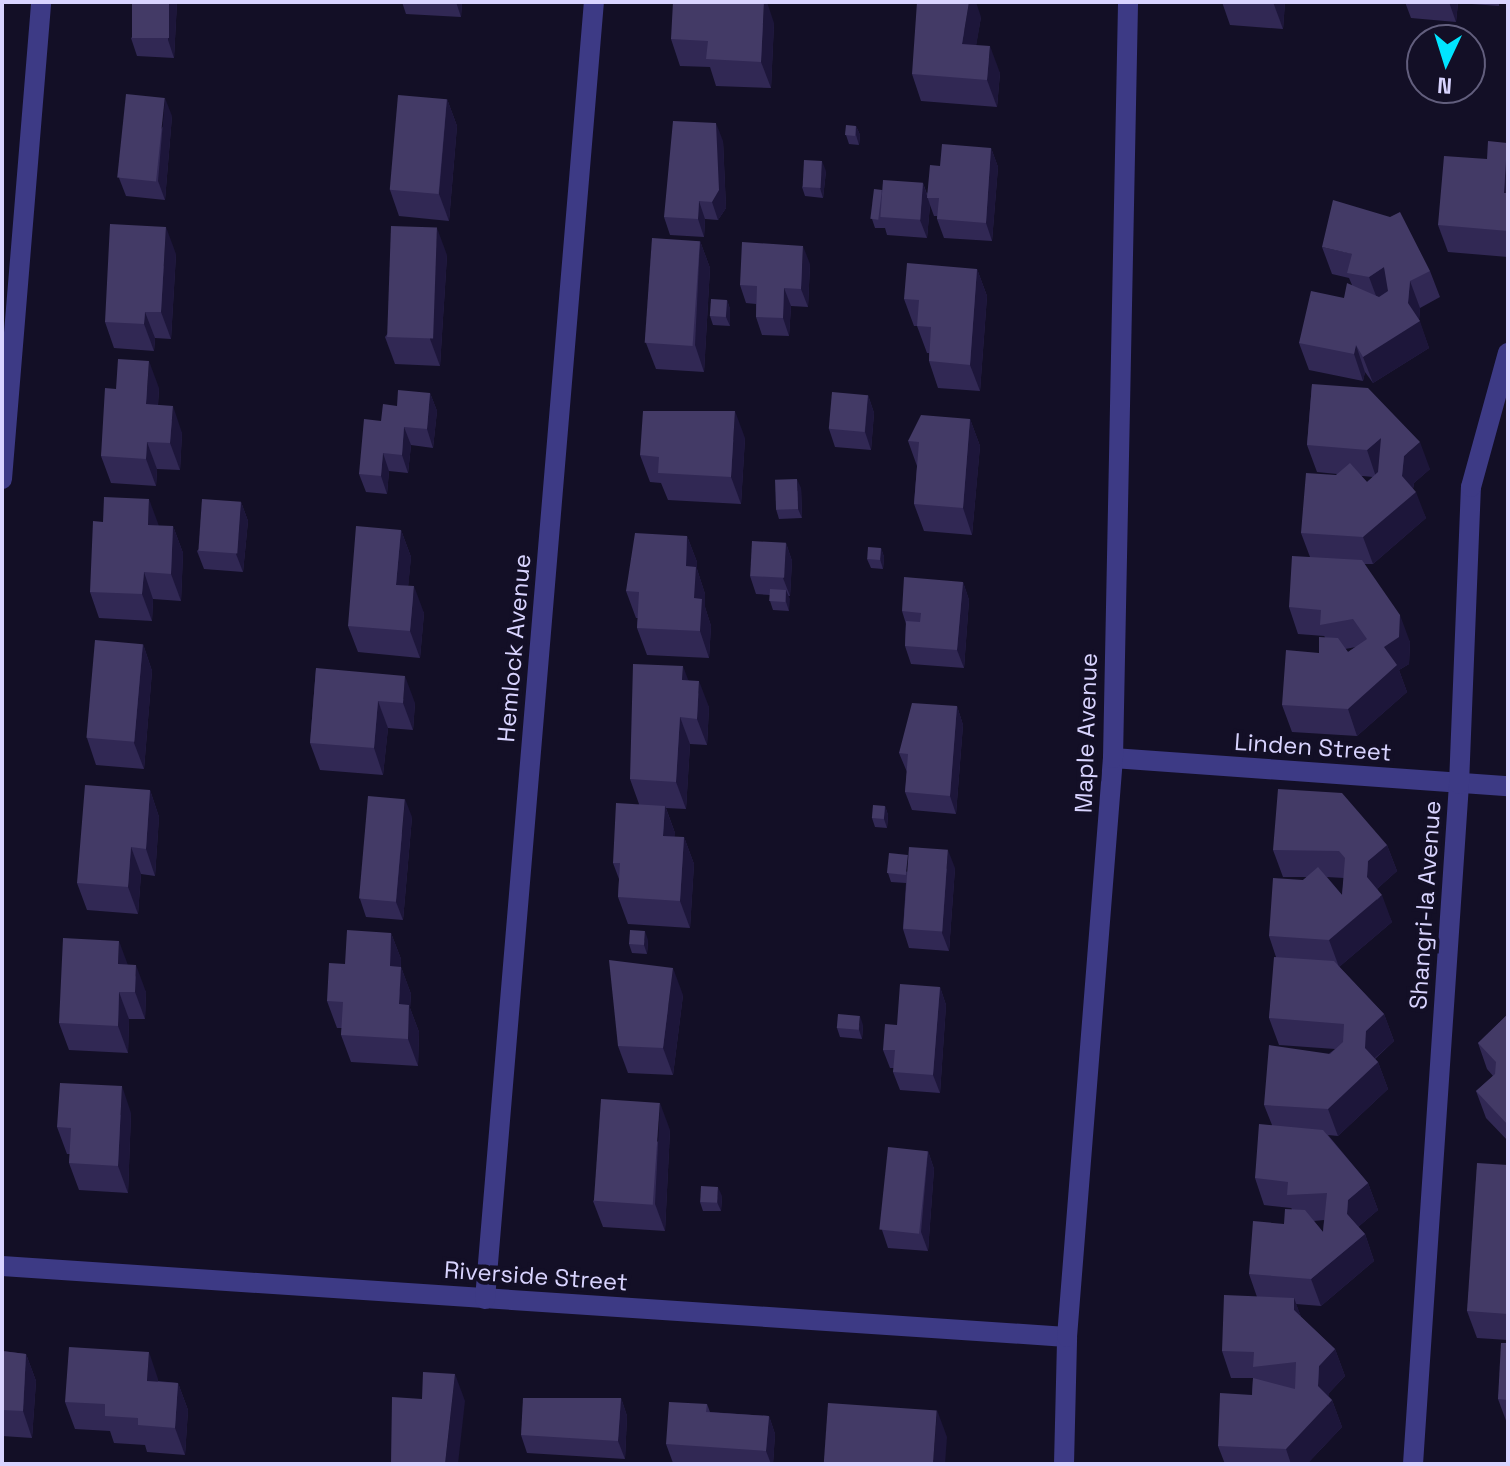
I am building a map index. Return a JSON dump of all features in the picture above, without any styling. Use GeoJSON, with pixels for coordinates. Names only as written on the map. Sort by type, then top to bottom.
{"type":"FeatureCollection","features":[{"type":"Feature","properties":{"kind":"street"},"geometry":{"type":"LineString","coordinates":[[2,479],[41,2]]}},
{"type":"Feature","properties":{"kind":"street","name":"Hemlock Avenue"},"geometry":{"type":"LineString","coordinates":[[485,1299],[594,2]]}},
{"type":"Feature","properties":{"kind":"street","name":"Maple Avenue"},"geometry":{"type":"LineString","coordinates":[[1064,1464],[1067,1337],[1113,758],[1128,2]]}},
{"type":"Feature","properties":{"kind":"street","name":"Shangri-la Avenue"},"geometry":{"type":"LineString","coordinates":[[1413,1464],[1459,784],[1471,487],[1508,353]]}},
{"type":"Feature","properties":{"kind":"street","name":"Linden Street"},"geometry":{"type":"LineString","coordinates":[[1113,758],[1508,786]]}},
{"type":"Feature","properties":{"kind":"street","name":"Riverside Street"},"geometry":{"type":"LineString","coordinates":[[2,1266],[1067,1337]]}},
{"type":"Feature","properties":{"kind":"building"},"geometry":{"type":"Polygon","coordinates":[[[132,2],[169,2],[169,38],[132,38],[132,2]]]}},
{"type":"Feature","properties":{"kind":"building"},"geometry":{"type":"Polygon","coordinates":[[[673,2],[764,2],[761,62],[706,59],[708,41],[671,39],[673,2]]]}},
{"type":"Feature","properties":{"kind":"building"},"geometry":{"type":"Polygon","coordinates":[[[917,2],[969,2],[962,44],[990,46],[987,80],[912,74],[917,2]]]}},
{"type":"Feature","properties":{"kind":"building"},"geometry":{"type":"Polygon","coordinates":[[[126,94],[165,98],[156,182],[117,178],[126,94]]]}},
{"type":"Feature","properties":{"kind":"building"},"geometry":{"type":"Polygon","coordinates":[[[398,95],[447,99],[439,194],[390,190],[398,95]]]}},
{"type":"Feature","properties":{"kind":"building"},"geometry":{"type":"Polygon","coordinates":[[[673,121],[716,123],[719,190],[712,202],[699,201],[698,219],[664,217],[673,121]]]}},
{"type":"Feature","properties":{"kind":"building"},"geometry":{"type":"Polygon","coordinates":[[[846,125],[856,126],[855,136],[845,135],[846,125]]]}},
{"type":"Feature","properties":{"kind":"building"},"geometry":{"type":"Polygon","coordinates":[[[1488,141],[1507,143],[1504,193],[1508,193],[1508,231],[1438,225],[1444,156],[1487,159],[1488,141]]]}},
{"type":"Feature","properties":{"kind":"building"},"geometry":{"type":"Polygon","coordinates":[[[942,144],[991,148],[986,223],[937,219],[939,198],[927,198],[930,165],[940,166],[942,144]]]}},
{"type":"Feature","properties":{"kind":"building"},"geometry":{"type":"Polygon","coordinates":[[[804,160],[822,161],[821,188],[803,187],[804,160]]]}},
{"type":"Feature","properties":{"kind":"building"},"geometry":{"type":"Polygon","coordinates":[[[883,180],[923,183],[920,220],[880,217],[883,180]]]}},
{"type":"Feature","properties":{"kind":"building"},"geometry":{"type":"Polygon","coordinates":[[[874,189],[882,190],[878,220],[870,219],[874,189]]]}},
{"type":"Feature","properties":{"kind":"building"},"geometry":{"type":"Polygon","coordinates":[[[1333,200],[1390,217],[1400,212],[1430,271],[1410,281],[1408,303],[1420,321],[1363,357],[1356,345],[1354,354],[1299,343],[1311,291],[1344,298],[1347,283],[1379,297],[1388,291],[1384,267],[1369,277],[1347,273],[1352,254],[1322,247],[1333,200]]]}},
{"type":"Feature","properties":{"kind":"building"},"geometry":{"type":"Polygon","coordinates":[[[110,224],[166,227],[161,312],[145,312],[144,324],[105,322],[110,224]]]}},
{"type":"Feature","properties":{"kind":"building"},"geometry":{"type":"Polygon","coordinates":[[[391,226],[437,228],[433,339],[387,337],[391,226]]]}},
{"type":"Feature","properties":{"kind":"building"},"geometry":{"type":"Polygon","coordinates":[[[652,238],[700,241],[693,346],[645,343],[652,238]]]}},
{"type":"Feature","properties":{"kind":"building"},"geometry":{"type":"Polygon","coordinates":[[[742,242],[803,246],[801,289],[784,288],[783,318],[756,317],[757,286],[740,285],[742,242]]]}},
{"type":"Feature","properties":{"kind":"building"},"geometry":{"type":"Polygon","coordinates":[[[907,263],[977,269],[970,365],[929,361],[931,327],[917,326],[919,300],[904,299],[907,263]]]}},
{"type":"Feature","properties":{"kind":"building"},"geometry":{"type":"Polygon","coordinates":[[[711,299],[727,300],[726,317],[710,316],[711,299]]]}},
{"type":"Feature","properties":{"kind":"building"},"geometry":{"type":"Polygon","coordinates":[[[118,359],[149,361],[146,404],[173,406],[170,443],[147,442],[146,459],[101,456],[105,388],[116,389],[118,359]]]}},
{"type":"Feature","properties":{"kind":"building"},"geometry":{"type":"Polygon","coordinates":[[[1312,384],[1368,388],[1420,442],[1404,456],[1402,476],[1416,492],[1363,537],[1301,533],[1306,473],[1336,475],[1350,463],[1367,482],[1378,472],[1381,438],[1367,450],[1307,445],[1312,384]]]}},
{"type":"Feature","properties":{"kind":"building"},"geometry":{"type":"Polygon","coordinates":[[[398,390],[430,393],[427,429],[404,427],[402,455],[383,453],[381,476],[359,474],[364,419],[381,421],[383,404],[397,406],[398,390]]]}},
{"type":"Feature","properties":{"kind":"building"},"geometry":{"type":"Polygon","coordinates":[[[832,392],[868,395],[865,432],[829,429],[832,392]]]}},
{"type":"Feature","properties":{"kind":"building"},"geometry":{"type":"Polygon","coordinates":[[[643,411],[735,411],[731,477],[658,473],[659,457],[640,455],[643,411]]]}},
{"type":"Feature","properties":{"kind":"building"},"geometry":{"type":"Polygon","coordinates":[[[921,415],[970,419],[963,508],[914,504],[919,442],[908,441],[921,415]]]}},
{"type":"Feature","properties":{"kind":"building"},"geometry":{"type":"Polygon","coordinates":[[[797,479],[798,509],[776,510],[775,480],[797,479]]]}},
{"type":"Feature","properties":{"kind":"building"},"geometry":{"type":"Polygon","coordinates":[[[104,497],[149,499],[148,525],[173,526],[171,574],[144,572],[142,594],[90,592],[93,521],[103,522],[104,497]]]}},
{"type":"Feature","properties":{"kind":"building"},"geometry":{"type":"Polygon","coordinates":[[[202,499],[241,502],[237,554],[198,551],[202,499]]]}},
{"type":"Feature","properties":{"kind":"building"},"geometry":{"type":"Polygon","coordinates":[[[356,526],[401,530],[396,585],[414,586],[410,631],[348,626],[356,526]]]}},
{"type":"Feature","properties":{"kind":"building"},"geometry":{"type":"Polygon","coordinates":[[[635,533],[687,536],[686,566],[696,567],[694,598],[702,599],[700,631],[637,628],[639,592],[626,591],[635,533]]]}},
{"type":"Feature","properties":{"kind":"building"},"geometry":{"type":"Polygon","coordinates":[[[752,541],[786,543],[784,578],[750,576],[752,541]]]}},
{"type":"Feature","properties":{"kind":"building"},"geometry":{"type":"Polygon","coordinates":[[[868,547],[881,548],[880,560],[867,559],[868,547]]]}},
{"type":"Feature","properties":{"kind":"building"},"geometry":{"type":"Polygon","coordinates":[[[1292,556],[1362,560],[1400,615],[1399,637],[1384,647],[1397,665],[1348,709],[1282,705],[1286,650],[1319,653],[1319,637],[1338,638],[1348,652],[1367,639],[1353,619],[1320,625],[1321,610],[1289,607],[1292,556]]]}},
{"type":"Feature","properties":{"kind":"building"},"geometry":{"type":"Polygon","coordinates":[[[904,577],[963,582],[957,650],[905,646],[906,621],[920,622],[921,613],[902,611],[904,577]]]}},
{"type":"Feature","properties":{"kind":"building"},"geometry":{"type":"Polygon","coordinates":[[[770,589],[786,590],[785,602],[769,601],[770,589]]]}},
{"type":"Feature","properties":{"kind":"building"},"geometry":{"type":"Polygon","coordinates":[[[95,640],[143,644],[134,742],[86,738],[95,640]]]}},
{"type":"Feature","properties":{"kind":"building"},"geometry":{"type":"Polygon","coordinates":[[[633,664],[683,666],[682,680],[699,681],[697,719],[680,717],[676,782],[630,779],[633,664]]]}},
{"type":"Feature","properties":{"kind":"building"},"geometry":{"type":"Polygon","coordinates":[[[316,668],[405,676],[403,703],[378,701],[374,748],[310,743],[316,668]]]}},
{"type":"Feature","properties":{"kind":"building"},"geometry":{"type":"Polygon","coordinates":[[[912,703],[957,706],[950,796],[905,792],[908,754],[899,753],[912,703]]]}},
{"type":"Feature","properties":{"kind":"building"},"geometry":{"type":"Polygon","coordinates":[[[85,785],[150,790],[146,849],[131,847],[128,887],[77,883],[85,785]]]}},
{"type":"Feature","properties":{"kind":"building"},"geometry":{"type":"Polygon","coordinates":[[[1278,789],[1342,793],[1387,845],[1368,861],[1367,877],[1382,895],[1329,940],[1269,936],[1273,878],[1303,880],[1318,867],[1342,895],[1345,858],[1339,851],[1273,850],[1278,789]]]}},
{"type":"Feature","properties":{"kind":"building"},"geometry":{"type":"Polygon","coordinates":[[[368,796],[405,799],[396,902],[359,899],[368,796]]]}},
{"type":"Feature","properties":{"kind":"building"},"geometry":{"type":"Polygon","coordinates":[[[616,803],[665,806],[663,836],[684,837],[680,901],[618,897],[620,863],[613,863],[616,803]]]}},
{"type":"Feature","properties":{"kind":"building"},"geometry":{"type":"Polygon","coordinates":[[[873,805],[885,806],[884,819],[872,818],[873,805]]]}},
{"type":"Feature","properties":{"kind":"building"},"geometry":{"type":"Polygon","coordinates":[[[909,847],[948,850],[942,932],[903,929],[909,847]]]}},
{"type":"Feature","properties":{"kind":"building"},"geometry":{"type":"Polygon","coordinates":[[[889,853],[908,855],[906,875],[887,873],[889,853]]]}},
{"type":"Feature","properties":{"kind":"building"},"geometry":{"type":"Polygon","coordinates":[[[347,930],[391,933],[390,966],[401,967],[399,1004],[409,1005],[408,1039],[341,1035],[343,1002],[327,1001],[329,963],[345,964],[347,930]]]}},
{"type":"Feature","properties":{"kind":"building"},"geometry":{"type":"Polygon","coordinates":[[[630,930],[645,931],[644,945],[629,944],[630,930]]]}},
{"type":"Feature","properties":{"kind":"building"},"geometry":{"type":"Polygon","coordinates":[[[63,938],[119,941],[118,964],[136,965],[135,992],[119,992],[118,1026],[59,1023],[63,938]]]}},
{"type":"Feature","properties":{"kind":"building"},"geometry":{"type":"Polygon","coordinates":[[[1274,957],[1334,961],[1384,1014],[1366,1031],[1365,1048],[1378,1062],[1328,1109],[1264,1105],[1269,1045],[1330,1054],[1343,1042],[1344,1024],[1269,1018],[1274,957]]]}},
{"type":"Feature","properties":{"kind":"building"},"geometry":{"type":"Polygon","coordinates":[[[609,960],[673,968],[663,1048],[618,1046],[609,960]]]}},
{"type":"Feature","properties":{"kind":"building"},"geometry":{"type":"Polygon","coordinates":[[[900,984],[940,987],[933,1075],[893,1072],[895,1050],[883,1050],[885,1024],[897,1025],[900,984]]]}},
{"type":"Feature","properties":{"kind":"building"},"geometry":{"type":"Polygon","coordinates":[[[838,1014],[860,1016],[859,1030],[837,1028],[838,1014]]]}},
{"type":"Feature","properties":{"kind":"building"},"geometry":{"type":"Polygon","coordinates":[[[1508,1014],[1508,1125],[1476,1091],[1495,1074],[1496,1062],[1478,1043],[1508,1014]]]}},
{"type":"Feature","properties":{"kind":"building"},"geometry":{"type":"Polygon","coordinates":[[[60,1083],[122,1086],[118,1166],[69,1163],[71,1128],[57,1127],[60,1083]]]}},
{"type":"Feature","properties":{"kind":"building"},"geometry":{"type":"Polygon","coordinates":[[[601,1099],[660,1103],[653,1205],[594,1201],[601,1099]]]}},
{"type":"Feature","properties":{"kind":"building"},"geometry":{"type":"Polygon","coordinates":[[[1259,1124],[1323,1130],[1368,1183],[1348,1200],[1347,1214],[1365,1234],[1311,1279],[1249,1274],[1253,1221],[1284,1224],[1285,1209],[1305,1210],[1323,1232],[1327,1193],[1287,1195],[1288,1182],[1255,1178],[1259,1124]]]}},
{"type":"Feature","properties":{"kind":"building"},"geometry":{"type":"Polygon","coordinates":[[[888,1147],[928,1151],[919,1234],[879,1230],[888,1147]]]}},
{"type":"Feature","properties":{"kind":"building"},"geometry":{"type":"Polygon","coordinates":[[[1477,1163],[1508,1165],[1508,1314],[1467,1311],[1477,1163]]]}},
{"type":"Feature","properties":{"kind":"building"},"geometry":{"type":"Polygon","coordinates":[[[701,1186],[718,1187],[717,1203],[700,1202],[701,1186]]]}},
{"type":"Feature","properties":{"kind":"building"},"geometry":{"type":"Polygon","coordinates":[[[1224,1295],[1294,1298],[1294,1310],[1335,1349],[1319,1366],[1318,1386],[1332,1400],[1286,1449],[1218,1446],[1220,1393],[1252,1395],[1253,1378],[1295,1389],[1296,1362],[1253,1367],[1254,1352],[1222,1351],[1224,1295]]]}},
{"type":"Feature","properties":{"kind":"building"},"geometry":{"type":"Polygon","coordinates":[[[1501,1343],[1508,1343],[1508,1400],[1498,1399],[1501,1343]]]}},
{"type":"Feature","properties":{"kind":"building"},"geometry":{"type":"Polygon","coordinates":[[[69,1347],[149,1352],[147,1381],[178,1383],[175,1428],[138,1425],[138,1418],[105,1416],[105,1404],[65,1402],[69,1347]]]}},
{"type":"Feature","properties":{"kind":"building"},"geometry":{"type":"Polygon","coordinates":[[[2,1351],[26,1354],[23,1411],[2,1410],[2,1351]]]}},
{"type":"Feature","properties":{"kind":"building"},"geometry":{"type":"Polygon","coordinates":[[[423,1372],[455,1374],[445,1464],[391,1464],[392,1397],[422,1399],[423,1372]]]}},
{"type":"Feature","properties":{"kind":"building"},"geometry":{"type":"Polygon","coordinates":[[[523,1398],[621,1398],[618,1441],[521,1435],[523,1398]]]}},
{"type":"Feature","properties":{"kind":"building"},"geometry":{"type":"Polygon","coordinates":[[[669,1402],[707,1404],[706,1412],[769,1416],[766,1451],[666,1444],[669,1402]]]}},
{"type":"Feature","properties":{"kind":"building"},"geometry":{"type":"Polygon","coordinates":[[[828,1403],[937,1411],[933,1464],[824,1464],[828,1403]]]}}]}
